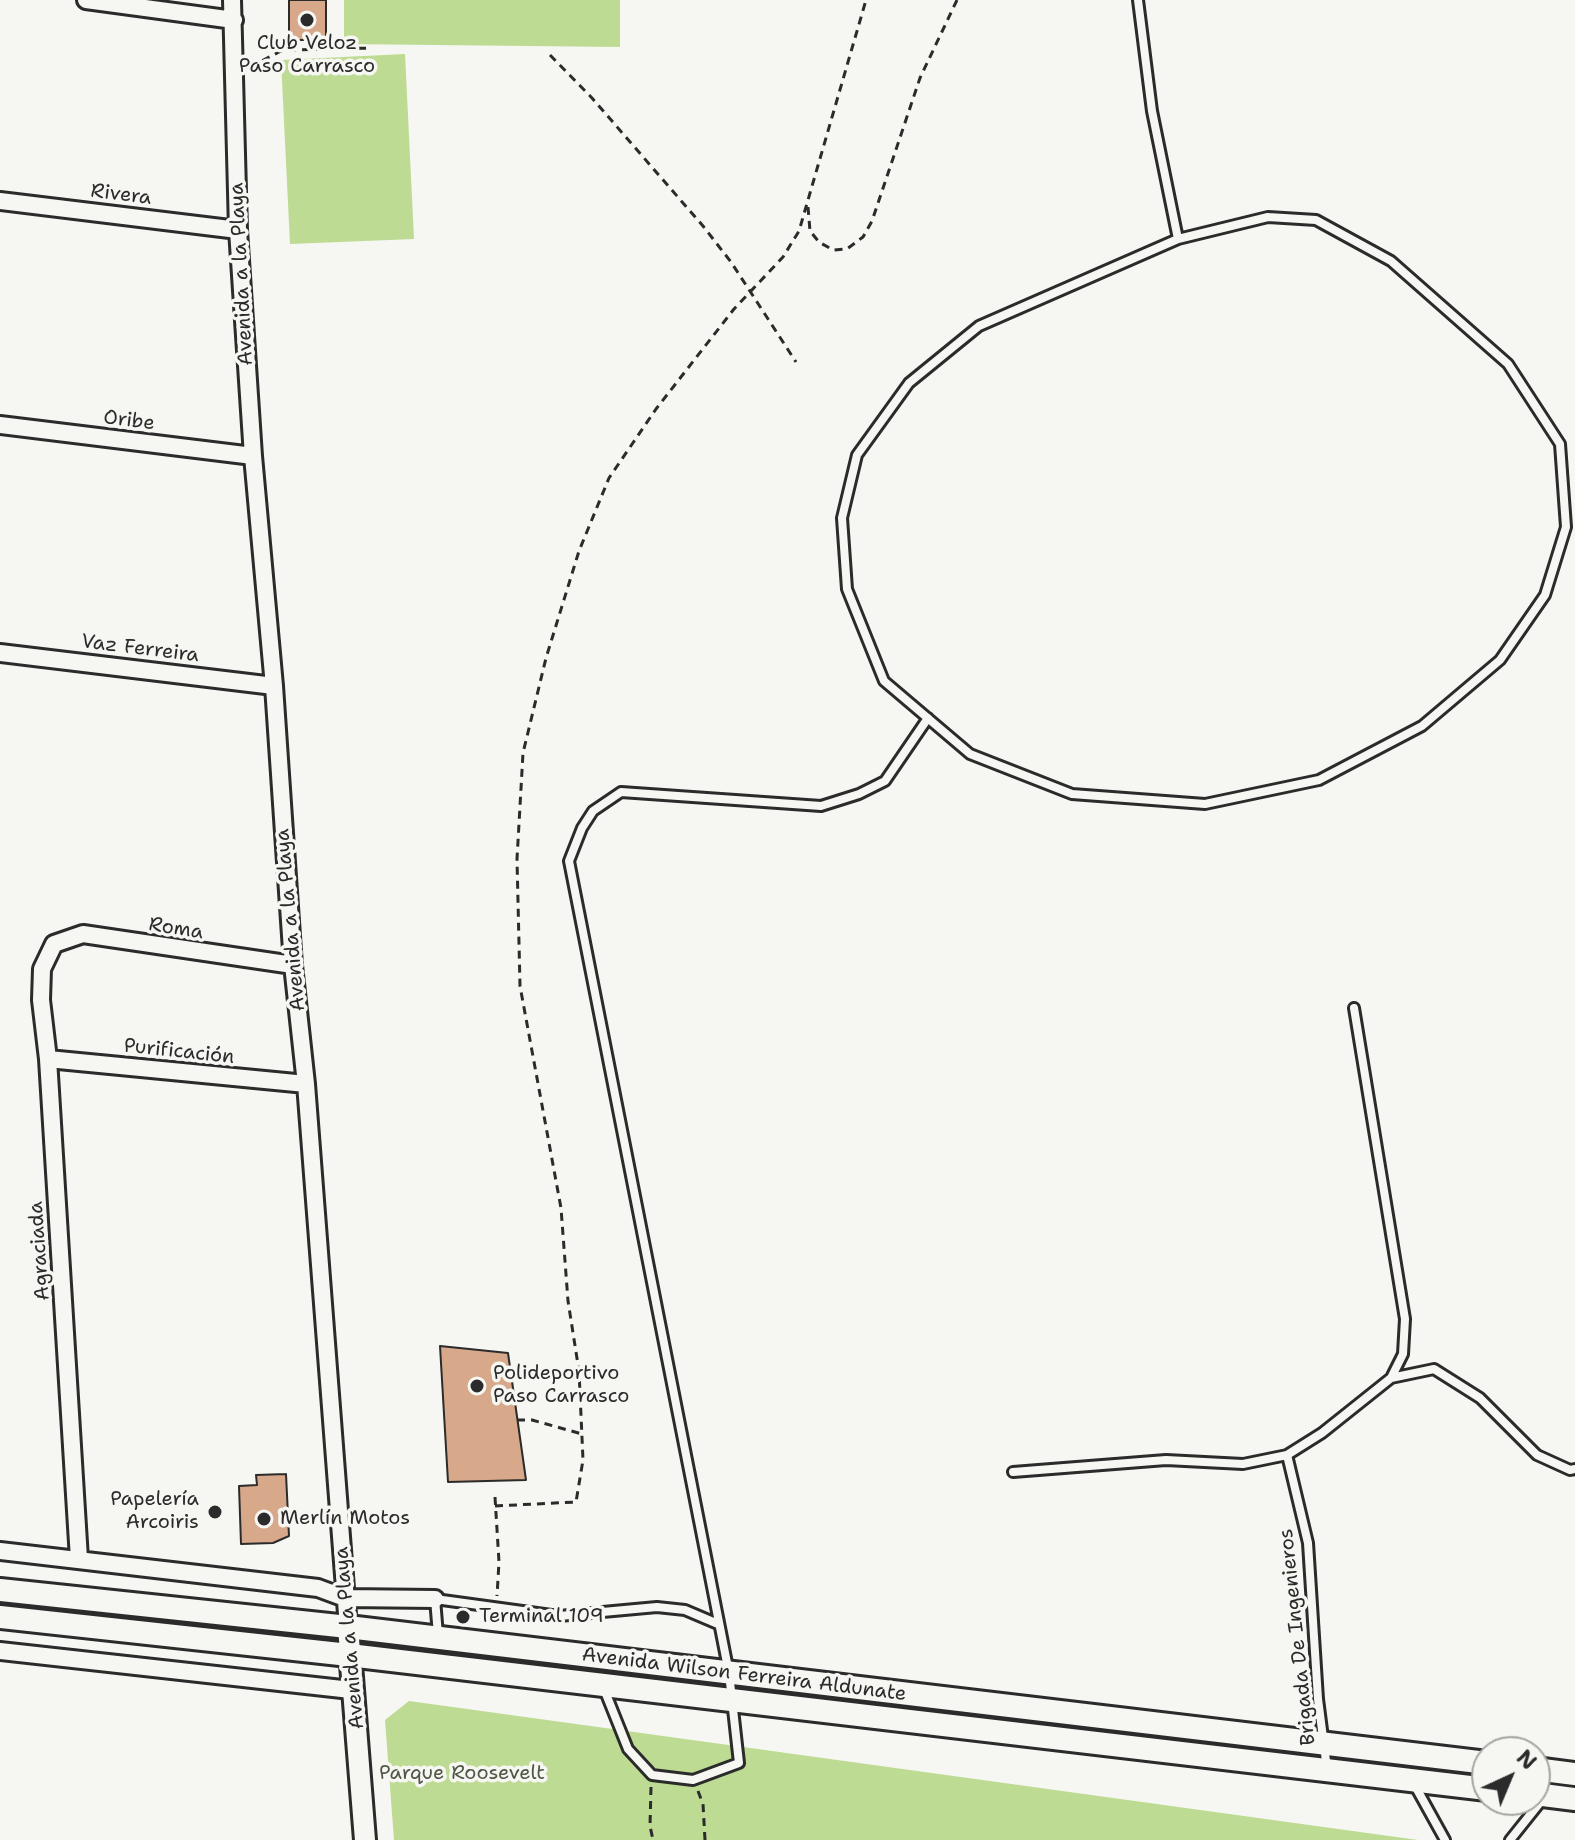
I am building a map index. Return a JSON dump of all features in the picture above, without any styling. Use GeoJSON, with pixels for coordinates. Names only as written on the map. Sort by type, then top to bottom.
{"type":"FeatureCollection","features":[{"type":"Feature","properties":{"kind":"main road","name":"Avenida Wilson Ferreira Aldunate"},"geometry":{"type":"LineString","coordinates":[[0,1590],[348,1627],[1471,1761]]}},
{"type":"Feature","properties":{"kind":"main road","name":"Avenida Wilson Ferreira Aldunate"},"geometry":{"type":"LineString","coordinates":[[0,1617],[603,1684],[1471,1787]]}},
{"type":"Feature","properties":{"kind":"main road"},"geometry":{"type":"LineString","coordinates":[[1551,1771],[1575,1774]]}},
{"type":"Feature","properties":{"kind":"main road"},"geometry":{"type":"LineString","coordinates":[[1551,1796],[1575,1799]]}},
{"type":"Feature","properties":{"kind":"street"},"geometry":{"type":"LineString","coordinates":[[86,0],[234,20]]}},
{"type":"Feature","properties":{"kind":"street","name":"Avenida a la Playa"},"geometry":{"type":"LineString","coordinates":[[232,0],[238,230],[253,456],[365,1840]]}},
{"type":"Feature","properties":{"kind":"street","name":"Rivera"},"geometry":{"type":"LineString","coordinates":[[0,201],[238,230]]}},
{"type":"Feature","properties":{"kind":"street","name":"Oribe"},"geometry":{"type":"LineString","coordinates":[[0,425],[253,456]]}},
{"type":"Feature","properties":{"kind":"street","name":"Vaz Ferreira"},"geometry":{"type":"LineString","coordinates":[[0,653],[274,686]]}},
{"type":"Feature","properties":{"kind":"street","name":"Roma"},"geometry":{"type":"LineString","coordinates":[[54,944],[83,934],[293,965]]}},
{"type":"Feature","properties":{"kind":"street","name":"Agraciada"},"geometry":{"type":"LineString","coordinates":[[54,944],[42,969],[41,1000],[48,1059],[79,1559]]}},
{"type":"Feature","properties":{"kind":"street","name":"Purificación"},"geometry":{"type":"LineString","coordinates":[[48,1059],[306,1084]]}},
{"type":"Feature","properties":{"kind":"street"},"geometry":{"type":"LineString","coordinates":[[0,1551],[318,1588],[345,1598],[435,1599]]}},
{"type":"Feature","properties":{"kind":"street"},"geometry":{"type":"LineString","coordinates":[[0,1651],[351,1690]]}},
{"type":"Feature","properties":{"kind":"lane"},"geometry":{"type":"LineString","coordinates":[[1138,0],[1152,111],[1178,239]]}},
{"type":"Feature","properties":{"kind":"lane"},"geometry":{"type":"LineString","coordinates":[[1268,217],[1316,220],[1391,261],[1508,364],[1560,444],[1566,527],[1545,595],[1500,660],[1422,726],[1319,780],[1205,804],[1072,794],[970,754],[884,681],[847,589],[842,518],[857,455],[909,383],[979,326],[1178,239],[1268,217]]}},
{"type":"Feature","properties":{"kind":"lane"},"geometry":{"type":"LineString","coordinates":[[603,1684],[628,1749],[652,1775],[693,1780],[739,1763],[729,1673],[569,861],[582,828],[593,811],[621,792],[821,806],[859,794],[885,781],[928,718]]}},
{"type":"Feature","properties":{"kind":"lane"},"geometry":{"type":"LineString","coordinates":[[1013,1472],[1166,1460],[1243,1464],[1287,1455],[1322,1433],[1391,1378],[1403,1354],[1405,1319],[1354,1008]]}},
{"type":"Feature","properties":{"kind":"lane"},"geometry":{"type":"LineString","coordinates":[[1391,1378],[1434,1369],[1480,1398],[1537,1455],[1570,1470],[1575,1469]]}},
{"type":"Feature","properties":{"kind":"lane","name":"Brigada De Ingenieros"},"geometry":{"type":"LineString","coordinates":[[1287,1455],[1308,1543],[1318,1699],[1326,1743],[1327,1770]]}},
{"type":"Feature","properties":{"kind":"lane"},"geometry":{"type":"LineString","coordinates":[[438,1639],[435,1599],[559,1616],[657,1607],[685,1610],[718,1624]]}},
{"type":"Feature","properties":{"kind":"lane"},"geometry":{"type":"LineString","coordinates":[[1411,1780],[1445,1840]]}},
{"type":"Feature","properties":{"kind":"lane"},"geometry":{"type":"LineString","coordinates":[[1510,1840],[1526,1816]]}},
{"type":"Feature","properties":{"kind":"path"},"geometry":{"type":"LineString","coordinates":[[495,1506],[576,1502],[583,1460],[579,1371],[568,1301],[561,1208],[520,986],[517,859],[523,753],[546,658],[579,551],[609,478],[656,409],[750,292],[783,257],[799,231],[866,0]]}},
{"type":"Feature","properties":{"kind":"path"},"geometry":{"type":"LineString","coordinates":[[807,203],[810,231],[819,242],[833,250],[847,249],[863,237],[872,221],[920,78],[957,0]]}},
{"type":"Feature","properties":{"kind":"path"},"geometry":{"type":"LineString","coordinates":[[234,59],[254,65],[281,51],[372,48]]}},
{"type":"Feature","properties":{"kind":"path"},"geometry":{"type":"LineString","coordinates":[[550,55],[666,181],[731,262],[796,362]]}},
{"type":"Feature","properties":{"kind":"path"},"geometry":{"type":"LineString","coordinates":[[517,1420],[532,1420],[582,1434]]}},
{"type":"Feature","properties":{"kind":"path"},"geometry":{"type":"LineString","coordinates":[[495,1497],[499,1562],[497,1608]]}},
{"type":"Feature","properties":{"kind":"path"},"geometry":{"type":"LineString","coordinates":[[652,1775],[650,1826],[653,1840]]}},
{"type":"Feature","properties":{"kind":"path"},"geometry":{"type":"LineString","coordinates":[[693,1780],[703,1804],[705,1840]]}},
{"type":"Feature","properties":{"kind":"green space"},"geometry":{"type":"Polygon","coordinates":[[[344,0],[620,0],[620,47],[344,44],[344,0]]]}},
{"type":"Feature","properties":{"kind":"green space"},"geometry":{"type":"Polygon","coordinates":[[[405,54],[414,239],[290,244],[281,60],[405,54]]]}},
{"type":"Feature","properties":{"kind":"green space"},"geometry":{"type":"Polygon","coordinates":[[[0,1601],[292,1633],[293,1635],[0,1605],[0,1601]]]}},
{"type":"Feature","properties":{"kind":"green space"},"geometry":{"type":"Polygon","coordinates":[[[396,1645],[686,1678],[687,1681],[397,1648],[396,1645]]]}},
{"type":"Feature","properties":{"kind":"green space"},"geometry":{"type":"Polygon","coordinates":[[[750,1686],[1275,1749],[1276,1752],[751,1692],[750,1686]]]}},
{"type":"Feature","properties":{"kind":"green space","name":"Parque Roosevelt"},"geometry":{"type":"Polygon","coordinates":[[[409,1701],[1418,1840],[394,1840],[385,1720],[409,1701]]]}},
{"type":"Feature","properties":{"kind":"green space"},"geometry":{"type":"Polygon","coordinates":[[[1344,1758],[1471,1773],[1471,1776],[1344,1761],[1344,1758]]]}},
{"type":"Feature","properties":{"kind":"building","name":"Club Veloz Paso Carrasco"},"geometry":{"type":"Polygon","coordinates":[[[289,0],[326,0],[326,40],[289,40],[289,0]]]}},
{"type":"Feature","properties":{"kind":"building","name":"Polideportivo Paso Carrasco"},"geometry":{"type":"Polygon","coordinates":[[[440,1346],[508,1353],[526,1480],[448,1482],[440,1346]]]}},
{"type":"Feature","properties":{"kind":"building","name":"Merlín Motos"},"geometry":{"type":"Polygon","coordinates":[[[286,1474],[289,1536],[273,1543],[241,1544],[239,1486],[257,1485],[256,1475],[286,1474]]]}},
{"type":"Feature","properties":{"kind":"place","name":"Club Veloz Paso Carrasco"},"geometry":{"type":"Point","coordinates":[307,20]}},
{"type":"Feature","properties":{"kind":"place","name":"Polideportivo Paso Carrasco"},"geometry":{"type":"Point","coordinates":[477,1386]}},
{"type":"Feature","properties":{"kind":"place","name":"Papelería Arcoiris"},"geometry":{"type":"Point","coordinates":[215,1512]}},
{"type":"Feature","properties":{"kind":"place","name":"Merlín Motos"},"geometry":{"type":"Point","coordinates":[264,1519]}},
{"type":"Feature","properties":{"kind":"place","name":"Terminal 109"},"geometry":{"type":"Point","coordinates":[463,1617]}}]}
